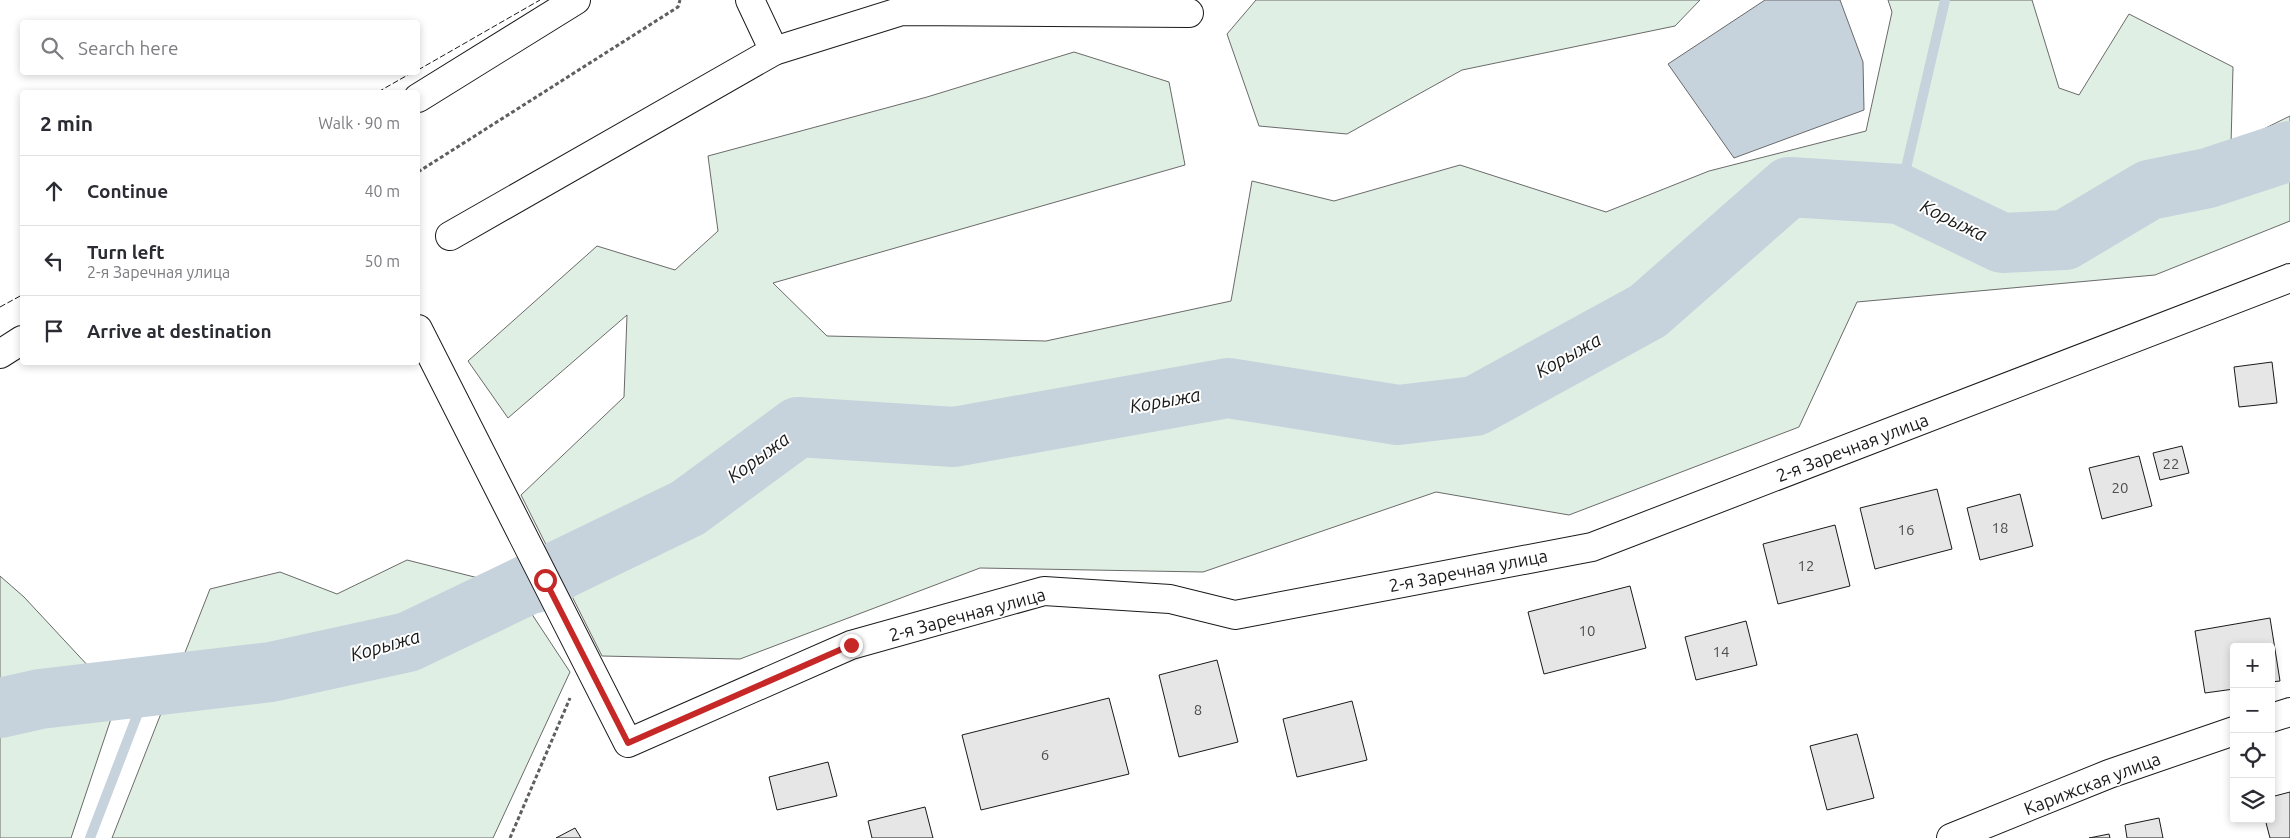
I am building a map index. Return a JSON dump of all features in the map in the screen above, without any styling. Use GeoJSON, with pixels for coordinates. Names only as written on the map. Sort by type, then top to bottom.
{"type":"FeatureCollection","features":[{"type":"Feature","properties":{"kind":"street"},"geometry":{"type":"LineString","coordinates":[[420,97],[576,0]]}},
{"type":"Feature","properties":{"kind":"street"},"geometry":{"type":"LineString","coordinates":[[750,0],[774,50]]}},
{"type":"Feature","properties":{"kind":"street"},"geometry":{"type":"LineString","coordinates":[[450,236],[774,50],[902,11],[1189,13]]}},
{"type":"Feature","properties":{"kind":"street","name":"2-я Заречная улица"},"geometry":{"type":"LineString","coordinates":[[586,660],[628,743],[851,645],[1044,591],[1170,599],[1235,614],[1592,547],[2290,278]]}},
{"type":"Feature","properties":{"kind":"street"},"geometry":{"type":"LineString","coordinates":[[420,333],[586,660]]}},
{"type":"Feature","properties":{"kind":"street"},"geometry":{"type":"LineString","coordinates":[[0,354],[20,341]]}},
{"type":"Feature","properties":{"kind":"street"},"geometry":{"type":"LineString","coordinates":[[2275,717],[2290,712]]}},
{"type":"Feature","properties":{"kind":"street","name":"Карижская улица"},"geometry":{"type":"LineString","coordinates":[[1951,838],[2109,774],[2230,732]]}},
{"type":"Feature","properties":{"kind":"path"},"geometry":{"type":"LineString","coordinates":[[420,171],[678,7],[680,0]]}},
{"type":"Feature","properties":{"kind":"path"},"geometry":{"type":"LineString","coordinates":[[510,838],[586,660]]}},
{"type":"Feature","properties":{"kind":"green space"},"geometry":{"type":"Polygon","coordinates":[[[1256,0],[1700,0],[1675,26],[1462,70],[1347,134],[1259,126],[1227,34],[1256,0]]]}},
{"type":"Feature","properties":{"kind":"green space"},"geometry":{"type":"Polygon","coordinates":[[[1888,0],[2032,0],[2059,88],[2079,95],[2129,14],[2233,67],[2231,145],[2290,116],[2290,221],[2155,275],[1857,302],[1799,427],[1569,515],[1436,492],[1203,572],[980,568],[740,659],[602,656],[521,495],[624,397],[627,315],[508,418],[468,361],[597,246],[675,270],[718,231],[708,156],[927,97],[1074,52],[1169,82],[1185,165],[773,283],[827,336],[1046,341],[1231,301],[1252,181],[1334,201],[1460,165],[1606,212],[1709,171],[1866,131],[1892,12],[1888,0]]]}},
{"type":"Feature","properties":{"kind":"green space"},"geometry":{"type":"Polygon","coordinates":[[[407,560],[514,587],[570,672],[493,838],[112,838],[210,589],[280,572],[337,594],[407,560]]]}},
{"type":"Feature","properties":{"kind":"green space"},"geometry":{"type":"Polygon","coordinates":[[[0,576],[24,597],[118,698],[71,838],[0,838],[0,576]]]}},
{"type":"Feature","properties":{"kind":"shaded area"},"geometry":{"type":"Polygon","coordinates":[[[1765,0],[1840,0],[1863,62],[1864,110],[1734,158],[1668,64],[1765,0]]]}},
{"type":"Feature","properties":{"kind":"building"},"geometry":{"type":"Polygon","coordinates":[[[2272,362],[2277,403],[2239,407],[2234,367],[2272,362]]]}},
{"type":"Feature","properties":{"kind":"building"},"geometry":{"type":"Polygon","coordinates":[[[2182,446],[2189,473],[2160,480],[2153,453],[2182,446]]]}},
{"type":"Feature","properties":{"kind":"building"},"geometry":{"type":"Polygon","coordinates":[[[2139,456],[2152,506],[2102,519],[2089,468],[2139,456]]]}},
{"type":"Feature","properties":{"kind":"building"},"geometry":{"type":"Polygon","coordinates":[[[1937,489],[1952,549],[1875,569],[1860,508],[1937,489]]]}},
{"type":"Feature","properties":{"kind":"building"},"geometry":{"type":"Polygon","coordinates":[[[2020,494],[2033,546],[1980,560],[1967,508],[2020,494]]]}},
{"type":"Feature","properties":{"kind":"building"},"geometry":{"type":"Polygon","coordinates":[[[1835,525],[1850,586],[1778,604],[1763,544],[1835,525]]]}},
{"type":"Feature","properties":{"kind":"building"},"geometry":{"type":"Polygon","coordinates":[[[1630,586],[1646,648],[1544,674],[1528,612],[1630,586]]]}},
{"type":"Feature","properties":{"kind":"building"},"geometry":{"type":"Polygon","coordinates":[[[2270,618],[2274,643],[2230,643],[2230,690],[2205,693],[2195,631],[2270,618]]]}},
{"type":"Feature","properties":{"kind":"building"},"geometry":{"type":"Polygon","coordinates":[[[1746,621],[1757,665],[1696,680],[1685,637],[1746,621]]]}},
{"type":"Feature","properties":{"kind":"building"},"geometry":{"type":"Polygon","coordinates":[[[2275,650],[2280,681],[2275,682],[2275,650]]]}},
{"type":"Feature","properties":{"kind":"building"},"geometry":{"type":"Polygon","coordinates":[[[1217,660],[1238,742],[1179,757],[1159,675],[1217,660]]]}},
{"type":"Feature","properties":{"kind":"building"},"geometry":{"type":"Polygon","coordinates":[[[1109,698],[1129,774],[981,810],[962,735],[1109,698]]]}},
{"type":"Feature","properties":{"kind":"building"},"geometry":{"type":"Polygon","coordinates":[[[1352,701],[1367,760],[1297,777],[1283,719],[1352,701]]]}},
{"type":"Feature","properties":{"kind":"building"},"geometry":{"type":"Polygon","coordinates":[[[1857,734],[1874,798],[1827,810],[1810,746],[1857,734]]]}},
{"type":"Feature","properties":{"kind":"building"},"geometry":{"type":"Polygon","coordinates":[[[828,762],[837,796],[777,810],[769,777],[828,762]]]}},
{"type":"Feature","properties":{"kind":"building"},"geometry":{"type":"Polygon","coordinates":[[[2290,792],[2290,838],[2270,838],[2266,823],[2275,823],[2275,796],[2290,792]]]}},
{"type":"Feature","properties":{"kind":"building"},"geometry":{"type":"Polygon","coordinates":[[[925,807],[933,838],[872,838],[868,821],[925,807]]]}},
{"type":"Feature","properties":{"kind":"building"},"geometry":{"type":"Polygon","coordinates":[[[2159,818],[2163,838],[2127,838],[2125,825],[2159,818]]]}},
{"type":"Feature","properties":{"kind":"building"},"geometry":{"type":"Polygon","coordinates":[[[575,828],[581,838],[556,838],[575,828]]]}},
{"type":"Feature","properties":{"kind":"building"},"geometry":{"type":"Polygon","coordinates":[[[2109,834],[2110,838],[2089,838],[2109,834]]]}},
{"type":"Feature","properties":{"kind":"waterway"},"geometry":{"type":"LineString","coordinates":[[1900,194],[1945,0]]}},
{"type":"Feature","properties":{"kind":"waterway","name":"Корыжа"},"geometry":{"type":"LineString","coordinates":[[0,708],[40,699],[271,672],[408,642],[527,585],[545,580],[562,569],[688,508],[798,427],[954,437],[1228,388],[1398,415],[1475,406],[1648,311],[1789,187],[1900,194],[2002,243],[2065,240],[2149,190],[2208,178],[2290,151]]}},
{"type":"Feature","properties":{"kind":"waterway"},"geometry":{"type":"LineString","coordinates":[[90,838],[148,687]]}},
{"type":"Feature","properties":{"kind":"fence"},"geometry":{"type":"LineString","coordinates":[[420,69],[540,0]]}},
{"type":"Feature","properties":{"kind":"fence"},"geometry":{"type":"LineString","coordinates":[[382,90],[408,75]]}},
{"type":"Feature","properties":{"kind":"fence"},"geometry":{"type":"LineString","coordinates":[[0,307],[20,296]]}},
{"type":"Feature","properties":{"kind":"route"},"geometry":{"type":"LineString","coordinates":[[545,580],[628,743],[851,645]]}}]}
